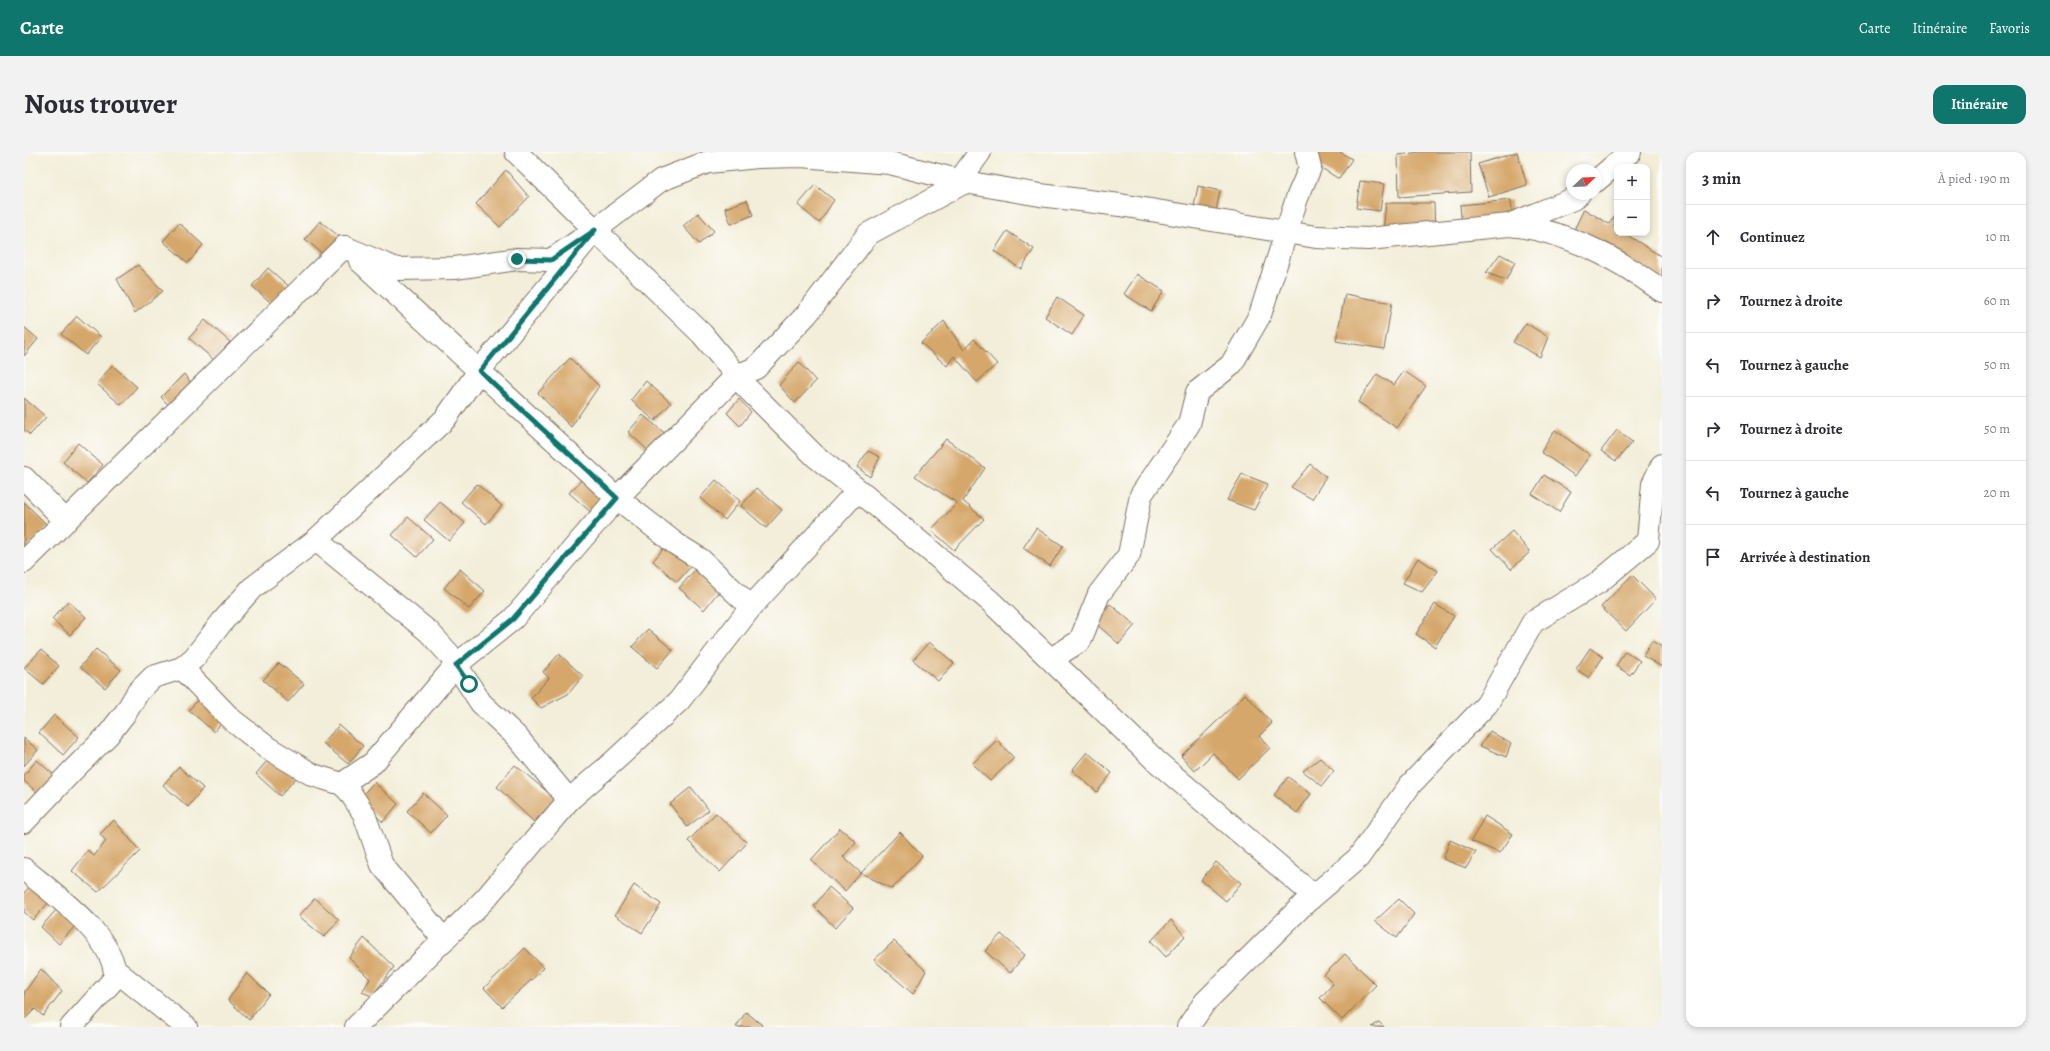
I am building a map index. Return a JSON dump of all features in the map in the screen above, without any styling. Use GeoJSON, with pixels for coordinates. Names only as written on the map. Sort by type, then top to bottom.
{"type":"FeatureCollection","features":[{"type":"Feature","properties":{"kind":"street"},"geometry":{"type":"LineString","coordinates":[[516,152],[702,334],[736,376],[815,456],[990,600],[1155,760],[1313,895],[1205,1002],[1188,1027]]}},
{"type":"Feature","properties":{"kind":"street"},"geometry":{"type":"LineString","coordinates":[[342,784],[373,763],[456,665],[513,619],[617,498],[736,376],[756,368],[807,314],[868,234],[963,181],[980,152]]}},
{"type":"Feature","properties":{"kind":"street"},"geometry":{"type":"LineString","coordinates":[[1051,659],[1080,641],[1099,594],[1129,555],[1141,495],[1189,424],[1197,392],[1231,365],[1260,315],[1297,198],[1310,168],[1306,152]]}},
{"type":"Feature","properties":{"kind":"street"},"geometry":{"type":"LineString","coordinates":[[1602,176],[1630,152]]}},
{"type":"Feature","properties":{"kind":"street"},"geometry":{"type":"LineString","coordinates":[[344,247],[396,269],[455,268],[517,259],[551,260],[595,230],[661,180],[708,162],[758,157],[801,156],[890,163],[963,181],[1040,195],[1120,205],[1316,237],[1368,239],[1509,225],[1522,226],[1561,236],[1586,246],[1640,275],[1662,291]]}},
{"type":"Feature","properties":{"kind":"street"},"geometry":{"type":"LineString","coordinates":[[1509,225],[1570,200]]}},
{"type":"Feature","properties":{"kind":"street"},"geometry":{"type":"LineString","coordinates":[[24,822],[70,772],[108,735],[126,712],[138,692],[153,677],[182,668],[194,658],[252,588],[316,540],[445,419],[480,371],[595,230]]}},
{"type":"Feature","properties":{"kind":"street"},"geometry":{"type":"LineString","coordinates":[[344,247],[388,285],[617,498],[676,544],[700,559],[750,607]]}},
{"type":"Feature","properties":{"kind":"street"},"geometry":{"type":"LineString","coordinates":[[24,562],[344,247]]}},
{"type":"Feature","properties":{"kind":"street"},"geometry":{"type":"LineString","coordinates":[[1301,907],[1358,858],[1410,785],[1487,704],[1534,622],[1599,582],[1648,541],[1653,484],[1662,465]]}},
{"type":"Feature","properties":{"kind":"street"},"geometry":{"type":"LineString","coordinates":[[24,478],[66,521]]}},
{"type":"Feature","properties":{"kind":"street"},"geometry":{"type":"LineString","coordinates":[[356,1027],[485,899],[569,800],[614,762],[679,701],[750,607],[858,490]]}},
{"type":"Feature","properties":{"kind":"street"},"geometry":{"type":"LineString","coordinates":[[316,540],[428,632],[449,654],[482,703],[517,737],[569,800]]}},
{"type":"Feature","properties":{"kind":"street"},"geometry":{"type":"LineString","coordinates":[[182,668],[232,720],[268,748],[313,775],[342,784],[349,791],[364,814],[382,865],[444,940]]}},
{"type":"Feature","properties":{"kind":"street"},"geometry":{"type":"LineString","coordinates":[[24,869],[94,930],[110,954],[115,970],[115,978],[71,1027]]}},
{"type":"Feature","properties":{"kind":"street"},"geometry":{"type":"LineString","coordinates":[[115,970],[186,1027]]}},
{"type":"Feature","properties":{"kind":"building"},"geometry":{"type":"Polygon","coordinates":[[[1318,152],[1340,152],[1352,159],[1339,179],[1312,162],[1318,152]]]}},
{"type":"Feature","properties":{"kind":"building"},"geometry":{"type":"Polygon","coordinates":[[[1420,152],[1470,152],[1471,192],[1399,197],[1398,155],[1420,152]]]}},
{"type":"Feature","properties":{"kind":"building"},"geometry":{"type":"Polygon","coordinates":[[[1517,152],[1527,185],[1489,197],[1478,164],[1517,152]]]}},
{"type":"Feature","properties":{"kind":"building"},"geometry":{"type":"Polygon","coordinates":[[[506,170],[529,197],[500,227],[476,204],[506,170]]]}},
{"type":"Feature","properties":{"kind":"building"},"geometry":{"type":"Polygon","coordinates":[[[1360,181],[1384,184],[1380,211],[1356,208],[1360,181]]]}},
{"type":"Feature","properties":{"kind":"building"},"geometry":{"type":"Polygon","coordinates":[[[815,185],[834,200],[819,223],[798,205],[815,185]]]}},
{"type":"Feature","properties":{"kind":"building"},"geometry":{"type":"Polygon","coordinates":[[[1198,186],[1220,191],[1214,221],[1192,217],[1198,186]]]}},
{"type":"Feature","properties":{"kind":"building"},"geometry":{"type":"Polygon","coordinates":[[[747,200],[753,215],[731,224],[725,208],[747,200]]]}},
{"type":"Feature","properties":{"kind":"building"},"geometry":{"type":"Polygon","coordinates":[[[1511,200],[1513,222],[1462,226],[1460,205],[1511,200]]]}},
{"type":"Feature","properties":{"kind":"building"},"geometry":{"type":"Polygon","coordinates":[[[1386,203],[1434,203],[1435,231],[1383,231],[1386,203]]]}},
{"type":"Feature","properties":{"kind":"building"},"geometry":{"type":"Polygon","coordinates":[[[1584,209],[1609,224],[1614,217],[1614,236],[1629,236],[1662,257],[1662,284],[1574,230],[1584,209]]]}},
{"type":"Feature","properties":{"kind":"building"},"geometry":{"type":"Polygon","coordinates":[[[698,213],[714,231],[699,244],[683,226],[698,213]]]}},
{"type":"Feature","properties":{"kind":"building"},"geometry":{"type":"Polygon","coordinates":[[[320,221],[346,242],[330,260],[305,239],[320,221]]]}},
{"type":"Feature","properties":{"kind":"building"},"geometry":{"type":"Polygon","coordinates":[[[179,223],[203,245],[188,263],[163,241],[179,223]]]}},
{"type":"Feature","properties":{"kind":"building"},"geometry":{"type":"Polygon","coordinates":[[[1007,231],[1034,249],[1021,269],[994,251],[1007,231]]]}},
{"type":"Feature","properties":{"kind":"building"},"geometry":{"type":"Polygon","coordinates":[[[1500,254],[1515,262],[1506,280],[1486,273],[1500,254]]]}},
{"type":"Feature","properties":{"kind":"building"},"geometry":{"type":"Polygon","coordinates":[[[138,265],[163,291],[135,313],[117,279],[138,265]]]}},
{"type":"Feature","properties":{"kind":"building"},"geometry":{"type":"Polygon","coordinates":[[[268,268],[293,290],[277,308],[252,286],[268,268]]]}},
{"type":"Feature","properties":{"kind":"building"},"geometry":{"type":"Polygon","coordinates":[[[1137,274],[1164,291],[1151,311],[1124,294],[1137,274]]]}},
{"type":"Feature","properties":{"kind":"building"},"geometry":{"type":"Polygon","coordinates":[[[1345,294],[1392,303],[1384,349],[1336,341],[1345,294]]]}},
{"type":"Feature","properties":{"kind":"building"},"geometry":{"type":"Polygon","coordinates":[[[1057,297],[1084,315],[1072,335],[1045,317],[1057,297]]]}},
{"type":"Feature","properties":{"kind":"building"},"geometry":{"type":"Polygon","coordinates":[[[77,316],[101,337],[86,355],[61,334],[77,316]]]}},
{"type":"Feature","properties":{"kind":"building"},"geometry":{"type":"Polygon","coordinates":[[[205,320],[230,342],[214,360],[189,338],[205,320]]]}},
{"type":"Feature","properties":{"kind":"building"},"geometry":{"type":"Polygon","coordinates":[[[944,321],[964,350],[974,339],[997,364],[977,382],[954,356],[947,366],[921,343],[944,321]]]}},
{"type":"Feature","properties":{"kind":"building"},"geometry":{"type":"Polygon","coordinates":[[[1526,323],[1548,337],[1540,357],[1513,342],[1526,323]]]}},
{"type":"Feature","properties":{"kind":"building"},"geometry":{"type":"Polygon","coordinates":[[[24,327],[38,339],[24,356],[24,327]]]}},
{"type":"Feature","properties":{"kind":"building"},"geometry":{"type":"Polygon","coordinates":[[[570,358],[599,386],[571,427],[538,393],[570,358]]]}},
{"type":"Feature","properties":{"kind":"building"},"geometry":{"type":"Polygon","coordinates":[[[799,362],[816,381],[795,403],[779,385],[799,362]]]}},
{"type":"Feature","properties":{"kind":"building"},"geometry":{"type":"Polygon","coordinates":[[[112,365],[137,387],[121,405],[97,384],[112,365]]]}},
{"type":"Feature","properties":{"kind":"building"},"geometry":{"type":"Polygon","coordinates":[[[1404,371],[1426,386],[1397,428],[1358,402],[1377,374],[1394,385],[1404,371]]]}},
{"type":"Feature","properties":{"kind":"building"},"geometry":{"type":"Polygon","coordinates":[[[184,374],[198,392],[176,413],[161,397],[184,374]]]}},
{"type":"Feature","properties":{"kind":"building"},"geometry":{"type":"Polygon","coordinates":[[[646,381],[671,403],[655,421],[631,400],[646,381]]]}},
{"type":"Feature","properties":{"kind":"building"},"geometry":{"type":"Polygon","coordinates":[[[24,398],[46,417],[30,435],[24,430],[24,398]]]}},
{"type":"Feature","properties":{"kind":"building"},"geometry":{"type":"Polygon","coordinates":[[[739,399],[751,412],[740,426],[727,413],[739,399]]]}},
{"type":"Feature","properties":{"kind":"building"},"geometry":{"type":"Polygon","coordinates":[[[643,415],[668,436],[652,454],[628,432],[643,415]]]}},
{"type":"Feature","properties":{"kind":"building"},"geometry":{"type":"Polygon","coordinates":[[[1555,430],[1590,455],[1575,476],[1541,452],[1555,430]]]}},
{"type":"Feature","properties":{"kind":"building"},"geometry":{"type":"Polygon","coordinates":[[[1617,430],[1632,442],[1616,461],[1601,451],[1617,430]]]}},
{"type":"Feature","properties":{"kind":"building"},"geometry":{"type":"Polygon","coordinates":[[[946,439],[985,468],[963,501],[984,519],[954,550],[931,530],[957,503],[915,476],[946,439]]]}},
{"type":"Feature","properties":{"kind":"building"},"geometry":{"type":"Polygon","coordinates":[[[78,443],[103,465],[87,483],[63,462],[78,443]]]}},
{"type":"Feature","properties":{"kind":"building"},"geometry":{"type":"Polygon","coordinates":[[[868,451],[880,457],[870,477],[857,467],[868,451]]]}},
{"type":"Feature","properties":{"kind":"building"},"geometry":{"type":"Polygon","coordinates":[[[1310,464],[1326,477],[1312,499],[1291,487],[1310,464]]]}},
{"type":"Feature","properties":{"kind":"building"},"geometry":{"type":"Polygon","coordinates":[[[1242,474],[1268,484],[1254,510],[1227,500],[1242,474]]]}},
{"type":"Feature","properties":{"kind":"building"},"geometry":{"type":"Polygon","coordinates":[[[1544,475],[1571,492],[1559,512],[1532,494],[1544,475]]]}},
{"type":"Feature","properties":{"kind":"building"},"geometry":{"type":"Polygon","coordinates":[[[585,476],[610,497],[594,515],[569,493],[585,476]]]}},
{"type":"Feature","properties":{"kind":"building"},"geometry":{"type":"Polygon","coordinates":[[[716,480],[740,501],[725,520],[700,498],[716,480]]]}},
{"type":"Feature","properties":{"kind":"building"},"geometry":{"type":"Polygon","coordinates":[[[477,484],[502,506],[486,524],[461,502],[477,484]]]}},
{"type":"Feature","properties":{"kind":"building"},"geometry":{"type":"Polygon","coordinates":[[[757,488],[782,510],[766,528],[741,506],[757,488]]]}},
{"type":"Feature","properties":{"kind":"building"},"geometry":{"type":"Polygon","coordinates":[[[24,502],[49,527],[24,550],[24,502]]]}},
{"type":"Feature","properties":{"kind":"building"},"geometry":{"type":"Polygon","coordinates":[[[440,502],[465,523],[449,541],[424,520],[440,502]]]}},
{"type":"Feature","properties":{"kind":"building"},"geometry":{"type":"Polygon","coordinates":[[[408,517],[433,539],[417,557],[392,535],[408,517]]]}},
{"type":"Feature","properties":{"kind":"building"},"geometry":{"type":"Polygon","coordinates":[[[1036,528],[1063,546],[1050,566],[1023,548],[1036,528]]]}},
{"type":"Feature","properties":{"kind":"building"},"geometry":{"type":"Polygon","coordinates":[[[1512,531],[1530,552],[1511,569],[1492,549],[1512,531]]]}},
{"type":"Feature","properties":{"kind":"building"},"geometry":{"type":"Polygon","coordinates":[[[668,543],[693,564],[677,582],[653,561],[668,543]]]}},
{"type":"Feature","properties":{"kind":"building"},"geometry":{"type":"Polygon","coordinates":[[[1418,558],[1438,571],[1422,592],[1403,583],[1418,558]]]}},
{"type":"Feature","properties":{"kind":"building"},"geometry":{"type":"Polygon","coordinates":[[[460,569],[485,591],[469,609],[444,588],[460,569]]]}},
{"type":"Feature","properties":{"kind":"building"},"geometry":{"type":"Polygon","coordinates":[[[695,570],[719,591],[704,610],[679,588],[695,570]]]}},
{"type":"Feature","properties":{"kind":"building"},"geometry":{"type":"Polygon","coordinates":[[[1632,575],[1656,599],[1626,631],[1601,607],[1632,575]]]}},
{"type":"Feature","properties":{"kind":"building"},"geometry":{"type":"Polygon","coordinates":[[[68,601],[86,617],[70,635],[52,619],[68,601]]]}},
{"type":"Feature","properties":{"kind":"building"},"geometry":{"type":"Polygon","coordinates":[[[1110,604],[1135,625],[1119,644],[1094,622],[1110,604]]]}},
{"type":"Feature","properties":{"kind":"building"},"geometry":{"type":"Polygon","coordinates":[[[1435,604],[1454,616],[1435,647],[1416,634],[1435,604]]]}},
{"type":"Feature","properties":{"kind":"building"},"geometry":{"type":"Polygon","coordinates":[[[648,629],[673,650],[657,668],[632,647],[648,629]]]}},
{"type":"Feature","properties":{"kind":"building"},"geometry":{"type":"Polygon","coordinates":[[[1652,641],[1662,647],[1662,667],[1643,656],[1652,641]]]}},
{"type":"Feature","properties":{"kind":"building"},"geometry":{"type":"Polygon","coordinates":[[[929,642],[954,663],[938,681],[913,660],[929,642]]]}},
{"type":"Feature","properties":{"kind":"building"},"geometry":{"type":"Polygon","coordinates":[[[1590,648],[1603,657],[1589,678],[1576,669],[1590,648]]]}},
{"type":"Feature","properties":{"kind":"building"},"geometry":{"type":"Polygon","coordinates":[[[96,649],[121,670],[105,688],[80,667],[96,649]]]}},
{"type":"Feature","properties":{"kind":"building"},"geometry":{"type":"Polygon","coordinates":[[[41,650],[59,666],[43,684],[24,668],[41,650]]]}},
{"type":"Feature","properties":{"kind":"building"},"geometry":{"type":"Polygon","coordinates":[[[1625,651],[1640,661],[1630,675],[1616,666],[1625,651]]]}},
{"type":"Feature","properties":{"kind":"building"},"geometry":{"type":"Polygon","coordinates":[[[559,654],[583,676],[568,694],[541,708],[531,698],[549,678],[543,672],[559,654]]]}},
{"type":"Feature","properties":{"kind":"building"},"geometry":{"type":"Polygon","coordinates":[[[279,663],[304,684],[288,702],[263,680],[279,663]]]}},
{"type":"Feature","properties":{"kind":"building"},"geometry":{"type":"Polygon","coordinates":[[[205,692],[229,714],[214,732],[189,710],[205,692]]]}},
{"type":"Feature","properties":{"kind":"building"},"geometry":{"type":"Polygon","coordinates":[[[1245,694],[1272,723],[1259,736],[1270,748],[1238,779],[1213,753],[1195,771],[1181,756],[1245,694]]]}},
{"type":"Feature","properties":{"kind":"building"},"geometry":{"type":"Polygon","coordinates":[[[54,715],[79,737],[63,755],[39,733],[54,715]]]}},
{"type":"Feature","properties":{"kind":"building"},"geometry":{"type":"Polygon","coordinates":[[[339,725],[363,746],[348,764],[323,743],[339,725]]]}},
{"type":"Feature","properties":{"kind":"building"},"geometry":{"type":"Polygon","coordinates":[[[1490,731],[1511,744],[1506,757],[1480,746],[1490,731]]]}},
{"type":"Feature","properties":{"kind":"building"},"geometry":{"type":"Polygon","coordinates":[[[24,738],[38,750],[24,766],[24,738]]]}},
{"type":"Feature","properties":{"kind":"building"},"geometry":{"type":"Polygon","coordinates":[[[997,740],[1014,758],[990,781],[972,764],[997,740]]]}},
{"type":"Feature","properties":{"kind":"building"},"geometry":{"type":"Polygon","coordinates":[[[1087,752],[1112,773],[1097,792],[1072,770],[1087,752]]]}},
{"type":"Feature","properties":{"kind":"building"},"geometry":{"type":"Polygon","coordinates":[[[271,756],[296,778],[280,796],[256,774],[271,756]]]}},
{"type":"Feature","properties":{"kind":"building"},"geometry":{"type":"Polygon","coordinates":[[[1320,758],[1334,771],[1322,786],[1303,771],[1320,758]]]}},
{"type":"Feature","properties":{"kind":"building"},"geometry":{"type":"Polygon","coordinates":[[[37,760],[56,777],[40,795],[24,781],[24,775],[37,760]]]}},
{"type":"Feature","properties":{"kind":"building"},"geometry":{"type":"Polygon","coordinates":[[[515,765],[556,799],[534,822],[497,787],[515,765]]]}},
{"type":"Feature","properties":{"kind":"building"},"geometry":{"type":"Polygon","coordinates":[[[179,767],[203,788],[188,807],[163,785],[179,767]]]}},
{"type":"Feature","properties":{"kind":"building"},"geometry":{"type":"Polygon","coordinates":[[[1288,777],[1311,794],[1297,813],[1274,795],[1288,777]]]}},
{"type":"Feature","properties":{"kind":"building"},"geometry":{"type":"Polygon","coordinates":[[[374,782],[398,804],[383,822],[358,800],[374,782]]]}},
{"type":"Feature","properties":{"kind":"building"},"geometry":{"type":"Polygon","coordinates":[[[691,787],[709,810],[687,827],[670,804],[691,787]]]}},
{"type":"Feature","properties":{"kind":"building"},"geometry":{"type":"Polygon","coordinates":[[[423,793],[447,815],[431,833],[407,811],[423,793]]]}},
{"type":"Feature","properties":{"kind":"building"},"geometry":{"type":"Polygon","coordinates":[[[716,813],[747,843],[720,872],[688,841],[716,813]]]}},
{"type":"Feature","properties":{"kind":"building"},"geometry":{"type":"Polygon","coordinates":[[[1485,816],[1513,834],[1500,853],[1471,841],[1485,816]]]}},
{"type":"Feature","properties":{"kind":"building"},"geometry":{"type":"Polygon","coordinates":[[[114,820],[140,851],[98,892],[72,871],[88,850],[94,856],[106,841],[100,834],[114,820]]]}},
{"type":"Feature","properties":{"kind":"building"},"geometry":{"type":"Polygon","coordinates":[[[840,828],[856,842],[843,857],[861,873],[845,891],[811,860],[840,828]]]}},
{"type":"Feature","properties":{"kind":"building"},"geometry":{"type":"Polygon","coordinates":[[[900,832],[922,856],[892,889],[861,873],[900,832]]]}},
{"type":"Feature","properties":{"kind":"building"},"geometry":{"type":"Polygon","coordinates":[[[1450,840],[1476,852],[1466,868],[1443,859],[1450,840]]]}},
{"type":"Feature","properties":{"kind":"building"},"geometry":{"type":"Polygon","coordinates":[[[1216,862],[1241,883],[1226,901],[1201,880],[1216,862]]]}},
{"type":"Feature","properties":{"kind":"building"},"geometry":{"type":"Polygon","coordinates":[[[31,885],[49,902],[33,920],[24,912],[24,893],[31,885]]]}},
{"type":"Feature","properties":{"kind":"building"},"geometry":{"type":"Polygon","coordinates":[[[634,885],[661,904],[642,933],[615,915],[634,885]]]}},
{"type":"Feature","properties":{"kind":"building"},"geometry":{"type":"Polygon","coordinates":[[[829,887],[853,908],[835,928],[814,906],[829,887]]]}},
{"type":"Feature","properties":{"kind":"building"},"geometry":{"type":"Polygon","coordinates":[[[315,898],[339,920],[324,937],[299,916],[315,898]]]}},
{"type":"Feature","properties":{"kind":"building"},"geometry":{"type":"Polygon","coordinates":[[[1399,899],[1414,914],[1397,938],[1375,921],[1399,899]]]}},
{"type":"Feature","properties":{"kind":"building"},"geometry":{"type":"Polygon","coordinates":[[[57,909],[75,926],[59,944],[41,927],[57,909]]]}},
{"type":"Feature","properties":{"kind":"building"},"geometry":{"type":"Polygon","coordinates":[[[1171,920],[1185,936],[1166,957],[1151,941],[1171,920]]]}},
{"type":"Feature","properties":{"kind":"building"},"geometry":{"type":"Polygon","coordinates":[[[1001,934],[1025,955],[1010,973],[985,951],[1001,934]]]}},
{"type":"Feature","properties":{"kind":"building"},"geometry":{"type":"Polygon","coordinates":[[[364,938],[394,967],[372,996],[362,992],[370,979],[349,958],[364,938]]]}},
{"type":"Feature","properties":{"kind":"building"},"geometry":{"type":"Polygon","coordinates":[[[894,941],[926,971],[913,994],[874,960],[894,941]]]}},
{"type":"Feature","properties":{"kind":"building"},"geometry":{"type":"Polygon","coordinates":[[[525,948],[544,968],[502,1007],[484,988],[525,948]]]}},
{"type":"Feature","properties":{"kind":"building"},"geometry":{"type":"Polygon","coordinates":[[[1345,954],[1376,985],[1342,1020],[1320,998],[1333,984],[1324,975],[1345,954]]]}},
{"type":"Feature","properties":{"kind":"building"},"geometry":{"type":"Polygon","coordinates":[[[41,969],[62,991],[43,1016],[35,1009],[24,1020],[24,993],[41,969]]]}},
{"type":"Feature","properties":{"kind":"building"},"geometry":{"type":"Polygon","coordinates":[[[247,973],[269,994],[249,1020],[228,1000],[247,973]]]}},
{"type":"Feature","properties":{"kind":"building"},"geometry":{"type":"Polygon","coordinates":[[[746,1012],[762,1025],[761,1027],[736,1027],[746,1012]]]}},
{"type":"Feature","properties":{"kind":"building"},"geometry":{"type":"Polygon","coordinates":[[[1379,1022],[1384,1027],[1372,1027],[1379,1022]]]}},
{"type":"Feature","properties":{"kind":"route"},"geometry":{"type":"LineString","coordinates":[[469,684],[456,665],[513,619],[617,498],[480,371],[595,230],[551,260],[517,259]]}}]}
